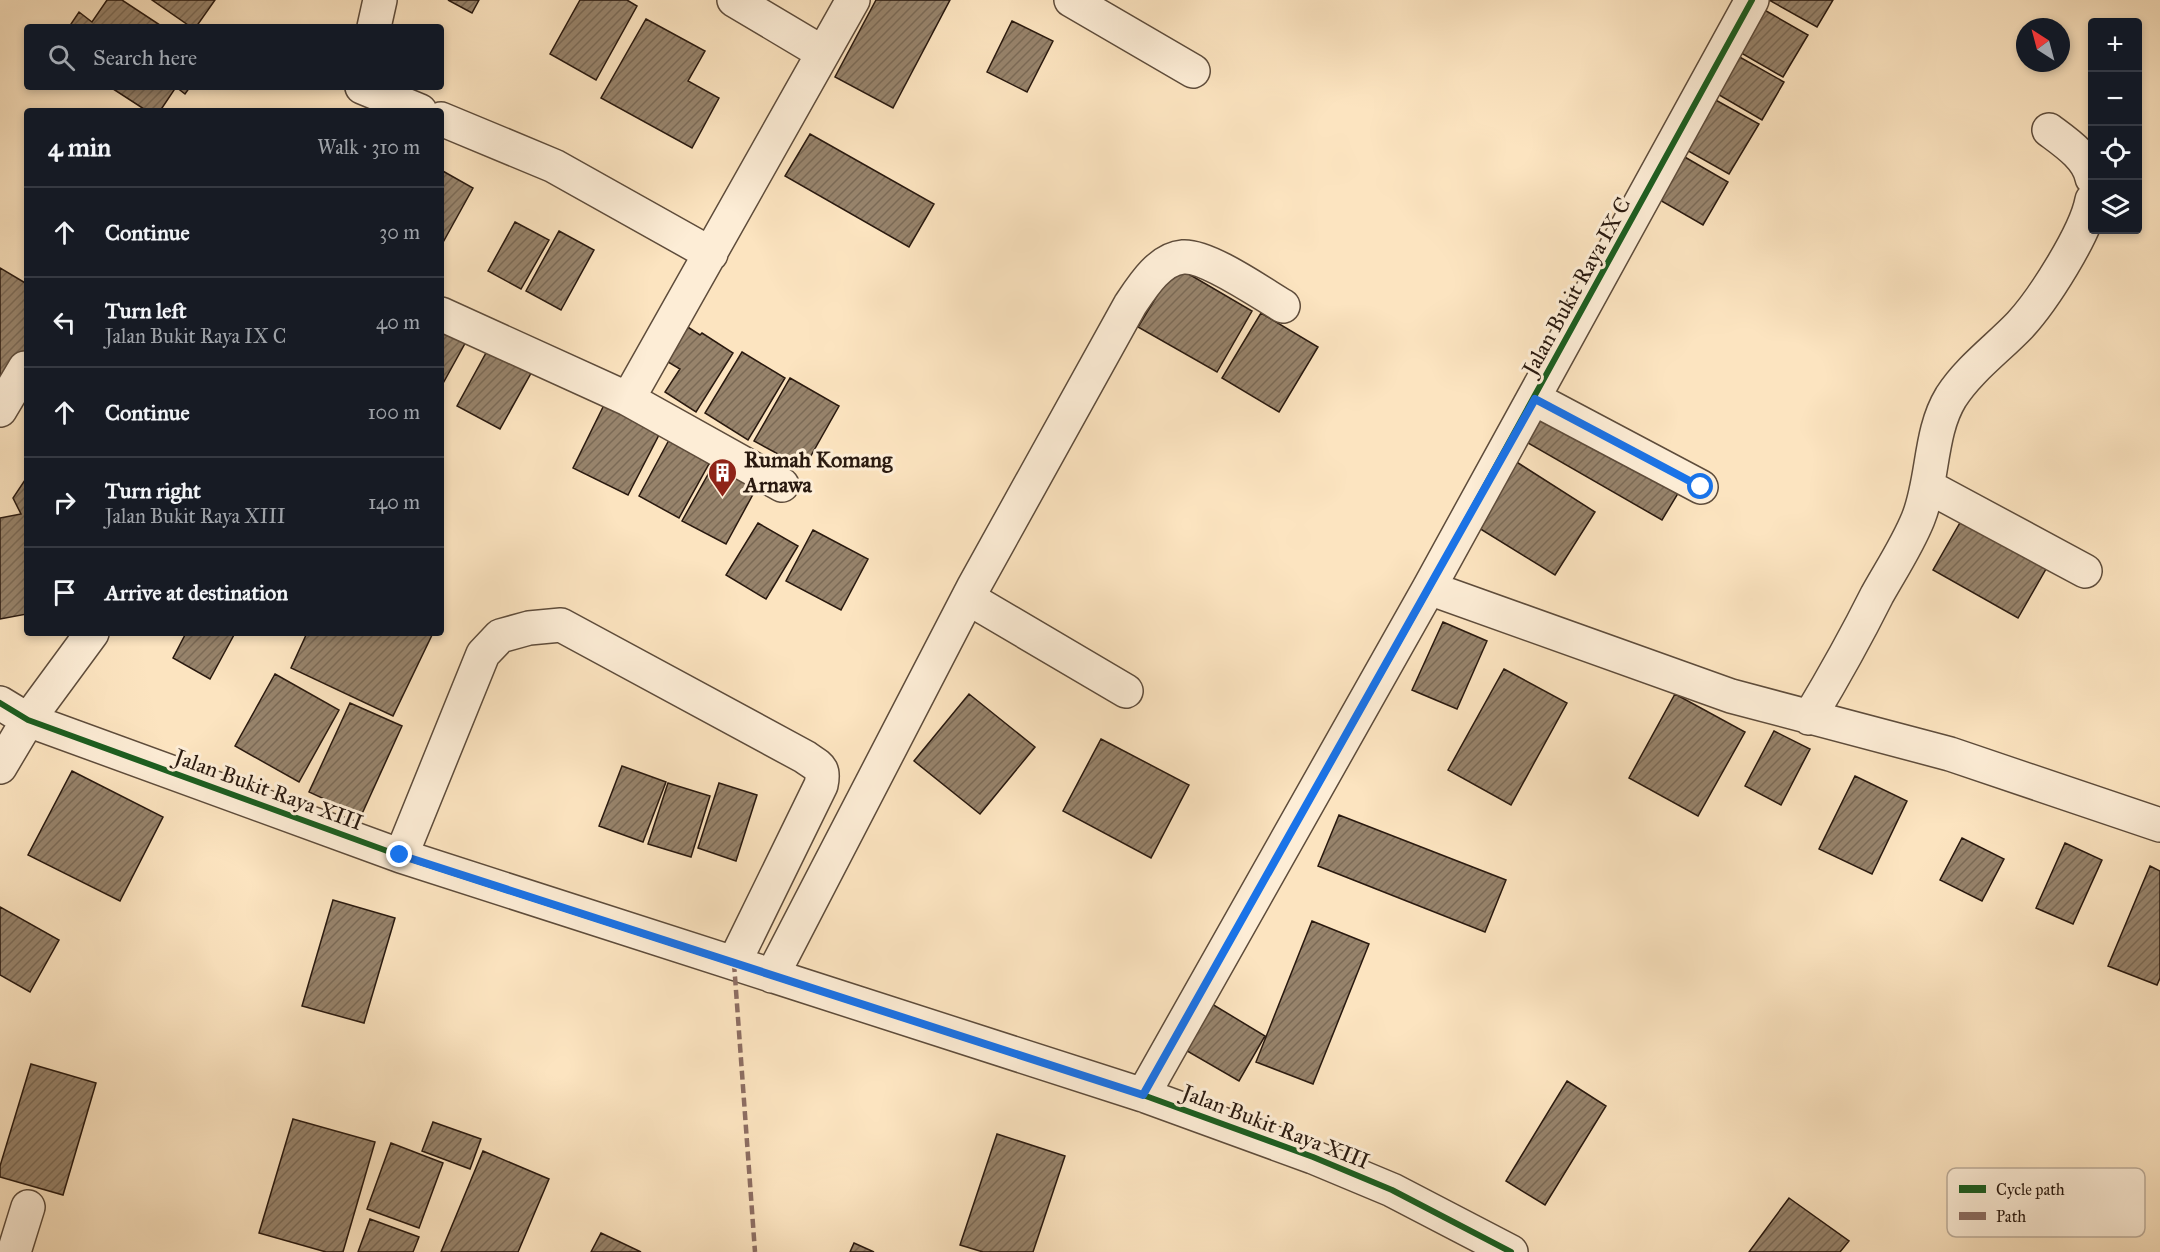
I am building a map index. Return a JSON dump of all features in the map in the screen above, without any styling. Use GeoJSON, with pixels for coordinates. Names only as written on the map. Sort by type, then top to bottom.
{"type":"FeatureCollection","features":[{"type":"Feature","properties":{"kind":"street"},"geometry":{"type":"LineString","coordinates":[[375,24],[380,0]]}},
{"type":"Feature","properties":{"kind":"street"},"geometry":{"type":"LineString","coordinates":[[734,0],[823,52]]}},
{"type":"Feature","properties":{"kind":"street"},"geometry":{"type":"LineString","coordinates":[[628,399],[853,0]]}},
{"type":"Feature","properties":{"kind":"street"},"geometry":{"type":"LineString","coordinates":[[1071,0],[1192,71]]}},
{"type":"Feature","properties":{"kind":"street","name":"Jalan Bukit Raya IX C"},"geometry":{"type":"LineString","coordinates":[[1143,1095],[1535,399],[1752,0]]}},
{"type":"Feature","properties":{"kind":"street"},"geometry":{"type":"LineString","coordinates":[[353,108],[360,90]]}},
{"type":"Feature","properties":{"kind":"street"},"geometry":{"type":"LineString","coordinates":[[368,90],[413,108]]}},
{"type":"Feature","properties":{"kind":"street"},"geometry":{"type":"LineString","coordinates":[[444,121],[554,166],[711,254]]}},
{"type":"Feature","properties":{"kind":"street"},"geometry":{"type":"LineString","coordinates":[[2049,129],[2077,153],[2088,168]]}},
{"type":"Feature","properties":{"kind":"street"},"geometry":{"type":"LineString","coordinates":[[1809,718],[1844,661],[1918,518],[1929,487],[1936,433],[1941,417],[1952,397],[1974,369],[2020,324],[2065,260],[2088,218]]}},
{"type":"Feature","properties":{"kind":"street"},"geometry":{"type":"LineString","coordinates":[[772,976],[968,598],[1130,305],[1147,280],[1167,263],[1183,257],[1206,261],[1283,306]]}},
{"type":"Feature","properties":{"kind":"street"},"geometry":{"type":"LineString","coordinates":[[444,315],[628,399],[782,485]]}},
{"type":"Feature","properties":{"kind":"street"},"geometry":{"type":"LineString","coordinates":[[0,410],[24,370]]}},
{"type":"Feature","properties":{"kind":"street"},"geometry":{"type":"LineString","coordinates":[[1535,399],[1701,487]]}},
{"type":"Feature","properties":{"kind":"street"},"geometry":{"type":"LineString","coordinates":[[1929,487],[2085,572]]}},
{"type":"Feature","properties":{"kind":"street"},"geometry":{"type":"LineString","coordinates":[[1429,588],[1731,696],[1950,754],[2160,825]]}},
{"type":"Feature","properties":{"kind":"street"},"geometry":{"type":"LineString","coordinates":[[968,598],[1126,691]]}},
{"type":"Feature","properties":{"kind":"street"},"geometry":{"type":"LineString","coordinates":[[400,855],[474,681],[483,654],[500,636],[529,628],[561,625],[805,757],[821,768],[823,773],[821,785],[734,963]]}},
{"type":"Feature","properties":{"kind":"street"},"geometry":{"type":"LineString","coordinates":[[0,767],[28,720],[90,636]]}},
{"type":"Feature","properties":{"kind":"street","name":"Jalan Bukit Raya XIII"},"geometry":{"type":"LineString","coordinates":[[0,703],[28,720],[400,855],[1143,1095],[1313,1157],[1392,1190],[1511,1252]]}},
{"type":"Feature","properties":{"kind":"street"},"geometry":{"type":"LineString","coordinates":[[14,1252],[28,1207]]}},
{"type":"Feature","properties":{"kind":"building"},"geometry":{"type":"Polygon","coordinates":[[[107,0],[122,0],[158,24],[71,24],[79,12],[92,22],[107,0]]]}},
{"type":"Feature","properties":{"kind":"building"},"geometry":{"type":"Polygon","coordinates":[[[152,0],[215,0],[198,24],[187,24],[152,0]]]}},
{"type":"Feature","properties":{"kind":"building"},"geometry":{"type":"Polygon","coordinates":[[[448,0],[479,0],[472,13],[448,0]]]}},
{"type":"Feature","properties":{"kind":"building"},"geometry":{"type":"Polygon","coordinates":[[[580,0],[627,0],[637,6],[596,80],[550,54],[580,0]]]}},
{"type":"Feature","properties":{"kind":"building"},"geometry":{"type":"Polygon","coordinates":[[[876,0],[950,0],[893,108],[835,77],[876,0]]]}},
{"type":"Feature","properties":{"kind":"building"},"geometry":{"type":"Polygon","coordinates":[[[1769,0],[1833,0],[1817,27],[1769,0]]]}},
{"type":"Feature","properties":{"kind":"building"},"geometry":{"type":"Polygon","coordinates":[[[1761,8],[1808,35],[1783,77],[1736,50],[1761,8]]]}},
{"type":"Feature","properties":{"kind":"building"},"geometry":{"type":"Polygon","coordinates":[[[646,19],[705,51],[688,81],[719,98],[692,148],[601,98],[646,19]]]}},
{"type":"Feature","properties":{"kind":"building"},"geometry":{"type":"Polygon","coordinates":[[[1012,21],[1053,41],[1027,92],[987,72],[1012,21]]]}},
{"type":"Feature","properties":{"kind":"building"},"geometry":{"type":"Polygon","coordinates":[[[1736,55],[1784,82],[1762,120],[1714,92],[1736,55]]]}},
{"type":"Feature","properties":{"kind":"building"},"geometry":{"type":"Polygon","coordinates":[[[115,90],[174,90],[162,108],[142,108],[115,90]]]}},
{"type":"Feature","properties":{"kind":"building"},"geometry":{"type":"Polygon","coordinates":[[[1712,98],[1759,124],[1729,174],[1683,148],[1712,98]]]}},
{"type":"Feature","properties":{"kind":"building"},"geometry":{"type":"Polygon","coordinates":[[[810,134],[934,204],[909,247],[785,176],[810,134]]]}},
{"type":"Feature","properties":{"kind":"building"},"geometry":{"type":"Polygon","coordinates":[[[1683,156],[1728,182],[1703,225],[1658,199],[1683,156]]]}},
{"type":"Feature","properties":{"kind":"building"},"geometry":{"type":"Polygon","coordinates":[[[444,172],[473,188],[444,241],[444,172]]]}},
{"type":"Feature","properties":{"kind":"building"},"geometry":{"type":"Polygon","coordinates":[[[515,222],[549,240],[521,289],[488,271],[515,222]]]}},
{"type":"Feature","properties":{"kind":"building"},"geometry":{"type":"Polygon","coordinates":[[[559,231],[594,250],[561,310],[526,291],[559,231]]]}},
{"type":"Feature","properties":{"kind":"building"},"geometry":{"type":"Polygon","coordinates":[[[1175,266],[1252,311],[1217,372],[1138,327],[1175,266]]]}},
{"type":"Feature","properties":{"kind":"building"},"geometry":{"type":"Polygon","coordinates":[[[0,268],[24,282],[24,361],[0,401],[0,268]]]}},
{"type":"Feature","properties":{"kind":"building"},"geometry":{"type":"Polygon","coordinates":[[[1261,313],[1318,347],[1279,412],[1222,378],[1261,313]]]}},
{"type":"Feature","properties":{"kind":"building"},"geometry":{"type":"Polygon","coordinates":[[[680,322],[733,353],[696,412],[665,392],[680,369],[658,356],[680,322]]]}},
{"type":"Feature","properties":{"kind":"building"},"geometry":{"type":"Polygon","coordinates":[[[444,326],[468,338],[444,382],[444,326]]]}},
{"type":"Feature","properties":{"kind":"building"},"geometry":{"type":"Polygon","coordinates":[[[492,342],[535,366],[500,429],[457,406],[492,342]]]}},
{"type":"Feature","properties":{"kind":"building"},"geometry":{"type":"Polygon","coordinates":[[[742,352],[785,378],[748,440],[705,413],[742,352]]]}},
{"type":"Feature","properties":{"kind":"building"},"geometry":{"type":"Polygon","coordinates":[[[790,378],[839,406],[804,468],[754,441],[790,378]]]}},
{"type":"Feature","properties":{"kind":"building"},"geometry":{"type":"Polygon","coordinates":[[[605,403],[661,431],[628,495],[573,468],[605,403]]]}},
{"type":"Feature","properties":{"kind":"building"},"geometry":{"type":"Polygon","coordinates":[[[1540,409],[1680,490],[1662,520],[1523,440],[1540,409]]]}},
{"type":"Feature","properties":{"kind":"building"},"geometry":{"type":"Polygon","coordinates":[[[669,440],[710,462],[679,518],[639,496],[669,440]]]}},
{"type":"Feature","properties":{"kind":"building","name":"Rumah Komang Arnawa"},"geometry":{"type":"Polygon","coordinates":[[[720,453],[763,476],[726,544],[682,521],[720,453]]]}},
{"type":"Feature","properties":{"kind":"building"},"geometry":{"type":"Polygon","coordinates":[[[1515,461],[1595,512],[1555,575],[1474,525],[1515,461]]]}},
{"type":"Feature","properties":{"kind":"building"},"geometry":{"type":"Polygon","coordinates":[[[24,482],[24,615],[0,619],[0,518],[21,514],[13,498],[24,482]]]}},
{"type":"Feature","properties":{"kind":"building"},"geometry":{"type":"Polygon","coordinates":[[[1961,521],[2046,569],[2018,618],[1933,570],[1961,521]]]}},
{"type":"Feature","properties":{"kind":"building"},"geometry":{"type":"Polygon","coordinates":[[[758,523],[798,546],[766,599],[726,575],[758,523]]]}},
{"type":"Feature","properties":{"kind":"building"},"geometry":{"type":"Polygon","coordinates":[[[813,530],[868,559],[841,610],[786,581],[813,530]]]}},
{"type":"Feature","properties":{"kind":"building"},"geometry":{"type":"Polygon","coordinates":[[[1443,622],[1487,641],[1457,709],[1412,690],[1443,622]]]}},
{"type":"Feature","properties":{"kind":"building"},"geometry":{"type":"Polygon","coordinates":[[[184,636],[233,636],[210,679],[173,658],[184,636]]]}},
{"type":"Feature","properties":{"kind":"building"},"geometry":{"type":"Polygon","coordinates":[[[306,636],[432,636],[393,716],[291,668],[306,636]]]}},
{"type":"Feature","properties":{"kind":"building"},"geometry":{"type":"Polygon","coordinates":[[[1504,669],[1567,703],[1511,805],[1448,770],[1504,669]]]}},
{"type":"Feature","properties":{"kind":"building"},"geometry":{"type":"Polygon","coordinates":[[[275,674],[339,710],[299,782],[235,746],[275,674]]]}},
{"type":"Feature","properties":{"kind":"building"},"geometry":{"type":"Polygon","coordinates":[[[969,694],[1035,747],[980,814],[914,761],[969,694]]]}},
{"type":"Feature","properties":{"kind":"building"},"geometry":{"type":"Polygon","coordinates":[[[1675,694],[1745,732],[1698,816],[1629,778],[1675,694]]]}},
{"type":"Feature","properties":{"kind":"building"},"geometry":{"type":"Polygon","coordinates":[[[350,703],[402,726],[361,816],[309,792],[350,703]]]}},
{"type":"Feature","properties":{"kind":"building"},"geometry":{"type":"Polygon","coordinates":[[[1774,731],[1810,749],[1781,805],[1745,786],[1774,731]]]}},
{"type":"Feature","properties":{"kind":"building"},"geometry":{"type":"Polygon","coordinates":[[[1101,739],[1189,785],[1151,858],[1063,811],[1101,739]]]}},
{"type":"Feature","properties":{"kind":"building"},"geometry":{"type":"Polygon","coordinates":[[[622,766],[666,782],[643,842],[599,826],[622,766]]]}},
{"type":"Feature","properties":{"kind":"building"},"geometry":{"type":"Polygon","coordinates":[[[72,771],[163,817],[120,901],[28,855],[72,771]]]}},
{"type":"Feature","properties":{"kind":"building"},"geometry":{"type":"Polygon","coordinates":[[[1855,776],[1907,801],[1872,874],[1819,849],[1855,776]]]}},
{"type":"Feature","properties":{"kind":"building"},"geometry":{"type":"Polygon","coordinates":[[[668,783],[710,796],[691,857],[648,844],[668,783]]]}},
{"type":"Feature","properties":{"kind":"building"},"geometry":{"type":"Polygon","coordinates":[[[719,783],[757,795],[736,861],[698,848],[719,783]]]}},
{"type":"Feature","properties":{"kind":"building"},"geometry":{"type":"Polygon","coordinates":[[[1339,815],[1506,880],[1485,932],[1318,866],[1339,815]]]}},
{"type":"Feature","properties":{"kind":"building"},"geometry":{"type":"Polygon","coordinates":[[[1962,838],[2004,859],[1982,901],[1940,880],[1962,838]]]}},
{"type":"Feature","properties":{"kind":"building"},"geometry":{"type":"Polygon","coordinates":[[[2065,843],[2102,860],[2073,924],[2036,908],[2065,843]]]}},
{"type":"Feature","properties":{"kind":"building"},"geometry":{"type":"Polygon","coordinates":[[[2150,866],[2160,871],[2160,978],[2157,985],[2108,966],[2150,866]]]}},
{"type":"Feature","properties":{"kind":"building"},"geometry":{"type":"Polygon","coordinates":[[[333,900],[395,918],[364,1023],[302,1006],[333,900]]]}},
{"type":"Feature","properties":{"kind":"building"},"geometry":{"type":"Polygon","coordinates":[[[0,907],[59,940],[30,992],[0,975],[0,907]]]}},
{"type":"Feature","properties":{"kind":"building"},"geometry":{"type":"Polygon","coordinates":[[[1312,921],[1369,944],[1313,1084],[1256,1062],[1312,921]]]}},
{"type":"Feature","properties":{"kind":"building"},"geometry":{"type":"Polygon","coordinates":[[[1202,998],[1265,1036],[1239,1081],[1175,1044],[1202,998]]]}},
{"type":"Feature","properties":{"kind":"building"},"geometry":{"type":"Polygon","coordinates":[[[31,1064],[96,1083],[63,1195],[0,1177],[0,1166],[31,1064]]]}},
{"type":"Feature","properties":{"kind":"building"},"geometry":{"type":"Polygon","coordinates":[[[1567,1081],[1606,1106],[1545,1205],[1506,1181],[1567,1081]]]}},
{"type":"Feature","properties":{"kind":"building"},"geometry":{"type":"Polygon","coordinates":[[[293,1119],[375,1142],[343,1252],[326,1252],[259,1233],[293,1119]]]}},
{"type":"Feature","properties":{"kind":"building"},"geometry":{"type":"Polygon","coordinates":[[[433,1122],[481,1139],[470,1169],[422,1151],[433,1122]]]}},
{"type":"Feature","properties":{"kind":"building"},"geometry":{"type":"Polygon","coordinates":[[[997,1134],[1065,1156],[1033,1252],[983,1252],[960,1245],[997,1134]]]}},
{"type":"Feature","properties":{"kind":"building"},"geometry":{"type":"Polygon","coordinates":[[[391,1143],[443,1163],[419,1228],[367,1209],[391,1143]]]}},
{"type":"Feature","properties":{"kind":"building"},"geometry":{"type":"Polygon","coordinates":[[[483,1151],[549,1179],[518,1252],[441,1252],[483,1151]]]}},
{"type":"Feature","properties":{"kind":"building"},"geometry":{"type":"Polygon","coordinates":[[[1789,1198],[1849,1241],[1840,1252],[1749,1252],[1789,1198]]]}},
{"type":"Feature","properties":{"kind":"building"},"geometry":{"type":"Polygon","coordinates":[[[370,1219],[419,1237],[413,1252],[358,1252],[370,1219]]]}},
{"type":"Feature","properties":{"kind":"building"},"geometry":{"type":"Polygon","coordinates":[[[601,1233],[641,1252],[591,1252],[601,1233]]]}},
{"type":"Feature","properties":{"kind":"building"},"geometry":{"type":"Polygon","coordinates":[[[854,1243],[874,1252],[850,1252],[854,1243]]]}},
{"type":"Feature","properties":{"kind":"marked path"},"geometry":{"type":"LineString","coordinates":[[734,963],[755,1252]]}},
{"type":"Feature","properties":{"kind":"cycle path"},"geometry":{"type":"LineString","coordinates":[[1143,1095],[1429,588],[1752,0]]}},
{"type":"Feature","properties":{"kind":"cycle path"},"geometry":{"type":"LineString","coordinates":[[0,703],[28,720],[401,856],[1143,1095],[1313,1157],[1392,1190],[1511,1252]]}},
{"type":"Feature","properties":{"kind":"place","name":"Rumah Komang Arnawa"},"geometry":{"type":"Point","coordinates":[723,498]}},
{"type":"Feature","properties":{"kind":"route"},"geometry":{"type":"LineString","coordinates":[[400,855],[1143,1095],[1535,399],[1701,487]]}}]}
